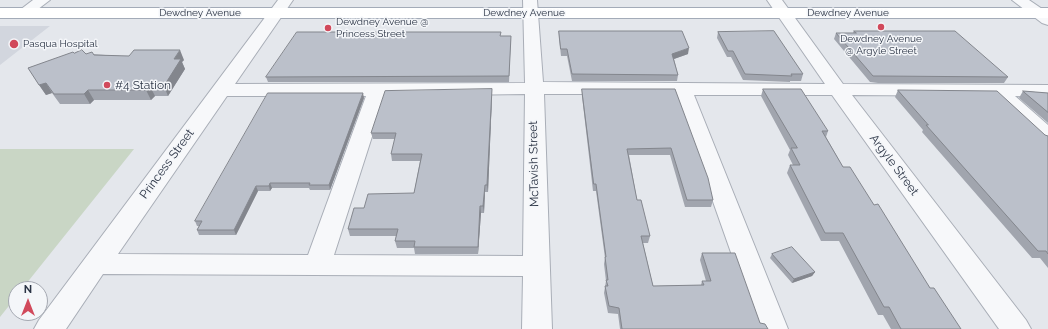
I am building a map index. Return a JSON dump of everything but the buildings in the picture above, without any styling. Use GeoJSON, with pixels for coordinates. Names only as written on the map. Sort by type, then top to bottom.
{"type":"FeatureCollection","features":[{"type":"Feature","properties":{"kind":"main road","name":"Dewdney Avenue"},"geometry":{"type":"LineString","coordinates":[[0,13],[281,7],[779,7],[1045,15]]}},
{"type":"Feature","properties":{"kind":"street"},"geometry":{"type":"LineString","coordinates":[[24,13],[43,0]]}},
{"type":"Feature","properties":{"kind":"street"},"geometry":{"type":"LineString","coordinates":[[1019,0],[1045,15]]}},
{"type":"Feature","properties":{"kind":"street","name":"Princess Street"},"geometry":{"type":"LineString","coordinates":[[49,329],[94,264],[281,7]]}},
{"type":"Feature","properties":{"kind":"street","name":"McTavish Street"},"geometry":{"type":"LineString","coordinates":[[530,7],[534,88],[535,266],[537,329]]}},
{"type":"Feature","properties":{"kind":"street","name":"Argyle Street"},"geometry":{"type":"LineString","coordinates":[[779,7],[838,90],[1016,329]]}},
{"type":"Feature","properties":{"kind":"street"},"geometry":{"type":"LineString","coordinates":[[222,90],[534,88],[1048,91]]}},
{"type":"Feature","properties":{"kind":"street"},"geometry":{"type":"LineString","coordinates":[[318,264],[376,90]]}},
{"type":"Feature","properties":{"kind":"street"},"geometry":{"type":"LineString","coordinates":[[683,90],[773,329]]}},
{"type":"Feature","properties":{"kind":"street"},"geometry":{"type":"LineString","coordinates":[[998,91],[1048,136]]}},
{"type":"Feature","properties":{"kind":"street"},"geometry":{"type":"LineString","coordinates":[[94,264],[535,266]]}},
{"type":"Feature","properties":{"kind":"shaded area","name":"Pasqua Hospital"},"geometry":{"type":"Polygon","coordinates":[[[0,26],[50,26],[0,65],[0,26]]]}},
{"type":"Feature","properties":{"kind":"green space"},"geometry":{"type":"Polygon","coordinates":[[[0,149],[134,149],[28,281],[8,281],[8,307],[0,317],[0,149]]]}},
{"type":"Feature","properties":{"kind":"place","name":"Dewdney Avenue @ Argyle Street"},"geometry":{"type":"Point","coordinates":[881,27]}},
{"type":"Feature","properties":{"kind":"place","name":"Dewdney Avenue @ Princess Street"},"geometry":{"type":"Point","coordinates":[328,28]}},
{"type":"Feature","properties":{"kind":"place","name":"Pasqua Hospital"},"geometry":{"type":"Point","coordinates":[14,44]}},
{"type":"Feature","properties":{"kind":"place","name":"#4 Station"},"geometry":{"type":"Point","coordinates":[107,85]}}]}
